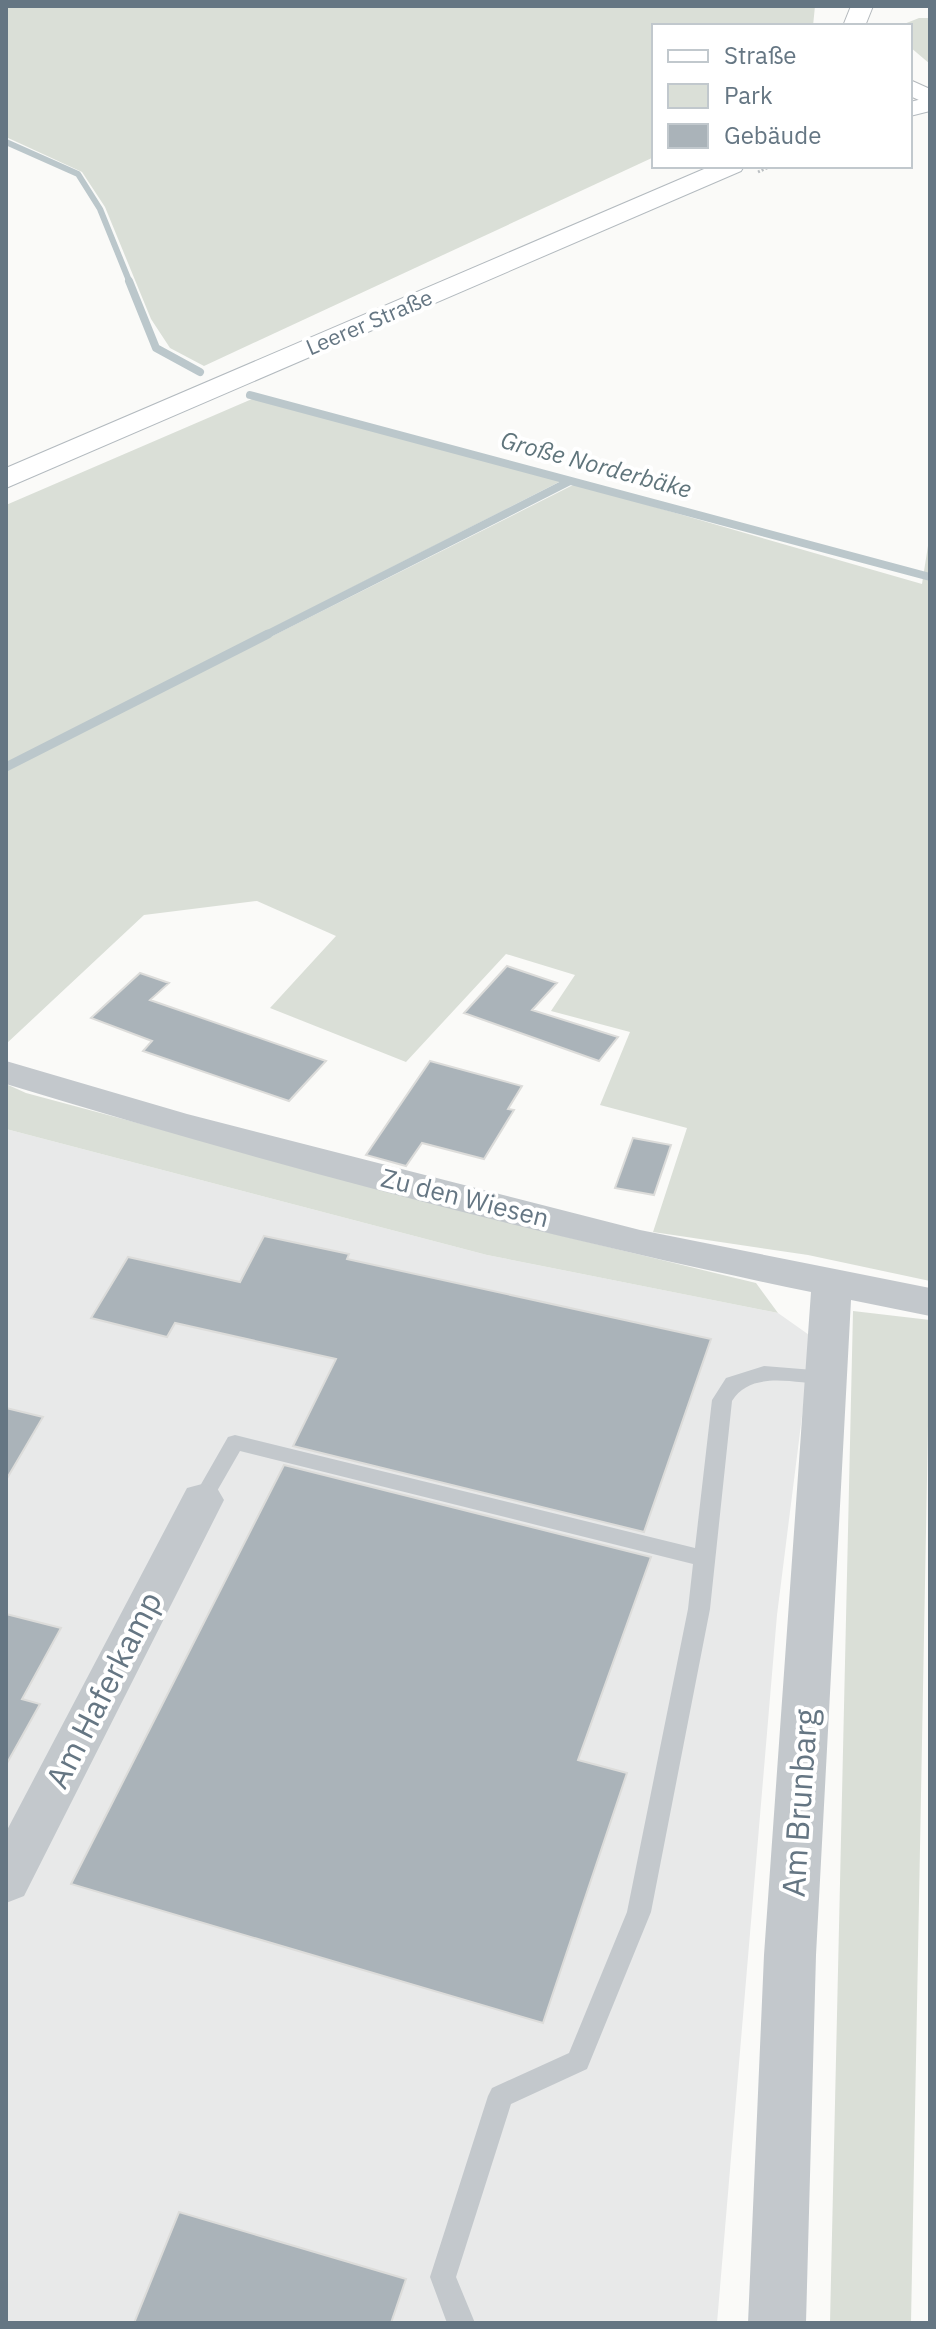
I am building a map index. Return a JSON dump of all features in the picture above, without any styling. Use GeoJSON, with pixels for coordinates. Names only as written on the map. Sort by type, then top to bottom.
{"type":"FeatureCollection","features":[{"type":"Feature","properties":{"kind":"main road"},"geometry":{"type":"LineString","coordinates":[[912,106],[923,87]]}},
{"type":"Feature","properties":{"kind":"main road","name":"Leerer Straße"},"geometry":{"type":"LineString","coordinates":[[6,479],[727,168]]}},
{"type":"Feature","properties":{"kind":"street","name":"Zu den Wiesen"},"geometry":{"type":"LineString","coordinates":[[6,1072],[177,1124],[640,1243],[930,1302]]}},
{"type":"Feature","properties":{"kind":"street","name":"Am Brunbarg"},"geometry":{"type":"LineString","coordinates":[[777,2323],[790,1955],[832,1283]]}},
{"type":"Feature","properties":{"kind":"street","name":"Am Haferkamp"},"geometry":{"type":"LineString","coordinates":[[6,1881],[202,1500]]}},
{"type":"Feature","properties":{"kind":"lane"},"geometry":{"type":"LineString","coordinates":[[461,2323],[443,2277],[501,2096],[578,2061],[639,1912],[699,1609],[722,1400],[733,1383],[764,1373],[826,1378]]}},
{"type":"Feature","properties":{"kind":"lane"},"geometry":{"type":"LineString","coordinates":[[202,1500],[235,1442],[705,1559]]}},
{"type":"Feature","properties":{"kind":"shaded area"},"geometry":{"type":"Polygon","coordinates":[[[6,1129],[487,1255],[778,1313],[812,1337],[777,1615],[717,2323],[6,2323],[6,1129]]]}},
{"type":"Feature","properties":{"kind":"green space"},"geometry":{"type":"Polygon","coordinates":[[[6,6],[815,6],[813,24],[652,24],[652,158],[204,366],[170,348],[151,319],[105,207],[82,172],[6,137],[6,6]]]}},
{"type":"Feature","properties":{"kind":"green space"},"geometry":{"type":"Polygon","coordinates":[[[919,18],[930,18],[930,64],[912,49],[912,24],[904,24],[919,18]]]}},
{"type":"Feature","properties":{"kind":"green space"},"geometry":{"type":"Polygon","coordinates":[[[252,399],[561,481],[6,764],[6,505],[252,399]]]}},
{"type":"Feature","properties":{"kind":"green space"},"geometry":{"type":"Polygon","coordinates":[[[575,484],[922,584],[930,533],[930,1281],[808,1255],[653,1232],[687,1128],[600,1105],[630,1032],[551,1011],[575,975],[506,954],[406,1062],[270,1008],[336,936],[257,901],[144,915],[6,1044],[6,770],[575,484]]]}},
{"type":"Feature","properties":{"kind":"green space"},"geometry":{"type":"Polygon","coordinates":[[[6,1084],[26,1093],[522,1226],[756,1283],[778,1313],[487,1255],[6,1129],[6,1084]]]}},
{"type":"Feature","properties":{"kind":"green space"},"geometry":{"type":"Polygon","coordinates":[[[853,1311],[930,1320],[911,2323],[830,2323],[853,1311]]]}},
{"type":"Feature","properties":{"kind":"building"},"geometry":{"type":"Polygon","coordinates":[[[507,966],[557,983],[532,1010],[618,1037],[599,1061],[464,1013],[507,966]]]}},
{"type":"Feature","properties":{"kind":"building"},"geometry":{"type":"Polygon","coordinates":[[[140,973],[169,983],[150,1000],[326,1061],[289,1101],[143,1051],[152,1041],[91,1018],[140,973]]]}},
{"type":"Feature","properties":{"kind":"building"},"geometry":{"type":"Polygon","coordinates":[[[430,1061],[522,1086],[508,1109],[514,1110],[484,1159],[422,1143],[406,1166],[366,1155],[430,1061]]]}},
{"type":"Feature","properties":{"kind":"building"},"geometry":{"type":"Polygon","coordinates":[[[633,1138],[671,1145],[654,1195],[615,1188],[633,1138]]]}},
{"type":"Feature","properties":{"kind":"building"},"geometry":{"type":"Polygon","coordinates":[[[264,1236],[349,1254],[347,1259],[711,1339],[644,1532],[293,1446],[336,1359],[175,1323],[167,1337],[91,1318],[128,1257],[240,1282],[264,1236]]]}},
{"type":"Feature","properties":{"kind":"building"},"geometry":{"type":"Polygon","coordinates":[[[6,1408],[43,1417],[6,1480],[6,1408]]]}},
{"type":"Feature","properties":{"kind":"building"},"geometry":{"type":"Polygon","coordinates":[[[284,1465],[651,1557],[578,1760],[627,1773],[543,2023],[71,1884],[284,1465]]]}},
{"type":"Feature","properties":{"kind":"building"},"geometry":{"type":"Polygon","coordinates":[[[6,1614],[61,1628],[22,1699],[40,1704],[6,1765],[6,1614]]]}},
{"type":"Feature","properties":{"kind":"building"},"geometry":{"type":"Polygon","coordinates":[[[179,2212],[406,2279],[391,2323],[134,2323],[179,2212]]]}},
{"type":"Feature","properties":{"kind":"waterway","name":"Große Norderbäke"},"geometry":{"type":"LineString","coordinates":[[6,142],[78,174],[100,209],[130,283]]}},
{"type":"Feature","properties":{"kind":"waterway","name":"Große Norderbäke"},"geometry":{"type":"LineString","coordinates":[[129,281],[156,348],[200,372]]}},
{"type":"Feature","properties":{"kind":"waterway","name":"Große Norderbäke"},"geometry":{"type":"LineString","coordinates":[[250,395],[930,577]]}},
{"type":"Feature","properties":{"kind":"waterway"},"geometry":{"type":"LineString","coordinates":[[264,636],[570,481]]}},
{"type":"Feature","properties":{"kind":"waterway"},"geometry":{"type":"LineString","coordinates":[[6,767],[268,634]]}}]}
